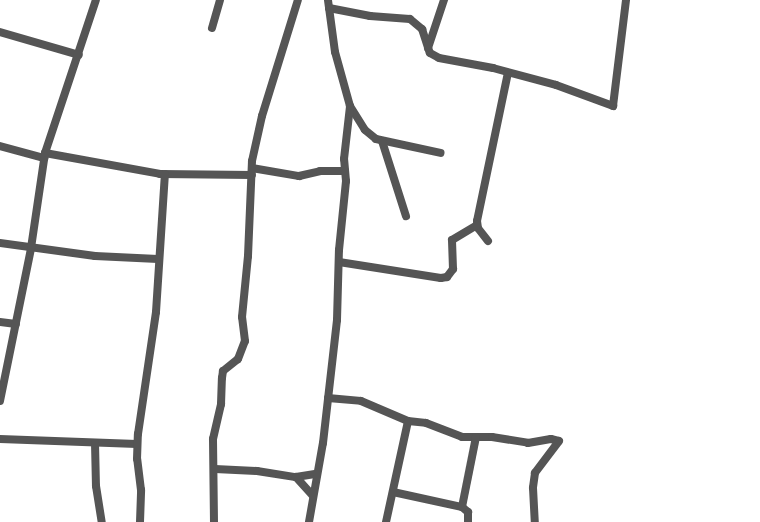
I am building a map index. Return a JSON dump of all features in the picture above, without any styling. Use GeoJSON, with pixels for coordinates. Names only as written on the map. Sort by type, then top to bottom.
{"type":"FeatureCollection","features":[{"type":"Feature","properties":{"kind":"street"},"geometry":{"type":"LineString","coordinates":[[0,401],[31,248],[44,155],[79,55],[96,0]]}},
{"type":"Feature","properties":{"kind":"street"},"geometry":{"type":"LineString","coordinates":[[212,28],[220,0]]}},
{"type":"Feature","properties":{"kind":"street"},"geometry":{"type":"LineString","coordinates":[[214,522],[215,469],[213,439],[221,404],[223,372],[238,359],[245,341],[242,317],[252,172],[262,116],[298,0]]}},
{"type":"Feature","properties":{"kind":"street"},"geometry":{"type":"LineString","coordinates":[[428,48],[444,0]]}},
{"type":"Feature","properties":{"kind":"street"},"geometry":{"type":"LineString","coordinates":[[441,153],[382,141],[365,130],[350,106],[335,52],[328,4],[370,16],[410,19],[422,29],[428,48],[439,58],[508,73],[556,86],[613,106],[626,0]]}},
{"type":"Feature","properties":{"kind":"street"},"geometry":{"type":"LineString","coordinates":[[0,32],[79,55]]}},
{"type":"Feature","properties":{"kind":"street"},"geometry":{"type":"LineString","coordinates":[[488,241],[477,225],[494,128],[508,73]]}},
{"type":"Feature","properties":{"kind":"street"},"geometry":{"type":"LineString","coordinates":[[309,522],[315,474],[323,443],[337,320],[339,262],[350,106]]}},
{"type":"Feature","properties":{"kind":"street"},"geometry":{"type":"LineString","coordinates":[[382,141],[406,216]]}},
{"type":"Feature","properties":{"kind":"street"},"geometry":{"type":"LineString","coordinates":[[0,146],[44,155],[165,174],[252,172],[299,176],[320,171],[345,171]]}},
{"type":"Feature","properties":{"kind":"street"},"geometry":{"type":"LineString","coordinates":[[140,522],[141,490],[137,444],[156,312],[158,258],[165,174]]}},
{"type":"Feature","properties":{"kind":"street"},"geometry":{"type":"LineString","coordinates":[[339,262],[441,278],[447,277],[453,269],[452,240],[477,225]]}},
{"type":"Feature","properties":{"kind":"street"},"geometry":{"type":"LineString","coordinates":[[0,243],[95,256],[158,258]]}},
{"type":"Feature","properties":{"kind":"street"},"geometry":{"type":"LineString","coordinates":[[0,322],[16,324]]}},
{"type":"Feature","properties":{"kind":"street"},"geometry":{"type":"LineString","coordinates":[[328,398],[361,401],[408,421],[426,423],[462,437],[492,437],[528,444],[551,439],[559,441],[535,473],[533,488],[535,522]]}},
{"type":"Feature","properties":{"kind":"street"},"geometry":{"type":"LineString","coordinates":[[386,522],[408,421]]}},
{"type":"Feature","properties":{"kind":"street"},"geometry":{"type":"LineString","coordinates":[[462,507],[476,437]]}},
{"type":"Feature","properties":{"kind":"street"},"geometry":{"type":"LineString","coordinates":[[0,439],[137,444]]}},
{"type":"Feature","properties":{"kind":"street"},"geometry":{"type":"LineString","coordinates":[[95,443],[96,486],[102,522]]}},
{"type":"Feature","properties":{"kind":"street"},"geometry":{"type":"LineString","coordinates":[[215,469],[257,471],[296,477],[315,474]]}},
{"type":"Feature","properties":{"kind":"street"},"geometry":{"type":"LineString","coordinates":[[296,477],[312,495]]}},
{"type":"Feature","properties":{"kind":"street"},"geometry":{"type":"LineString","coordinates":[[393,492],[462,507],[468,512],[468,522]]}}]}
